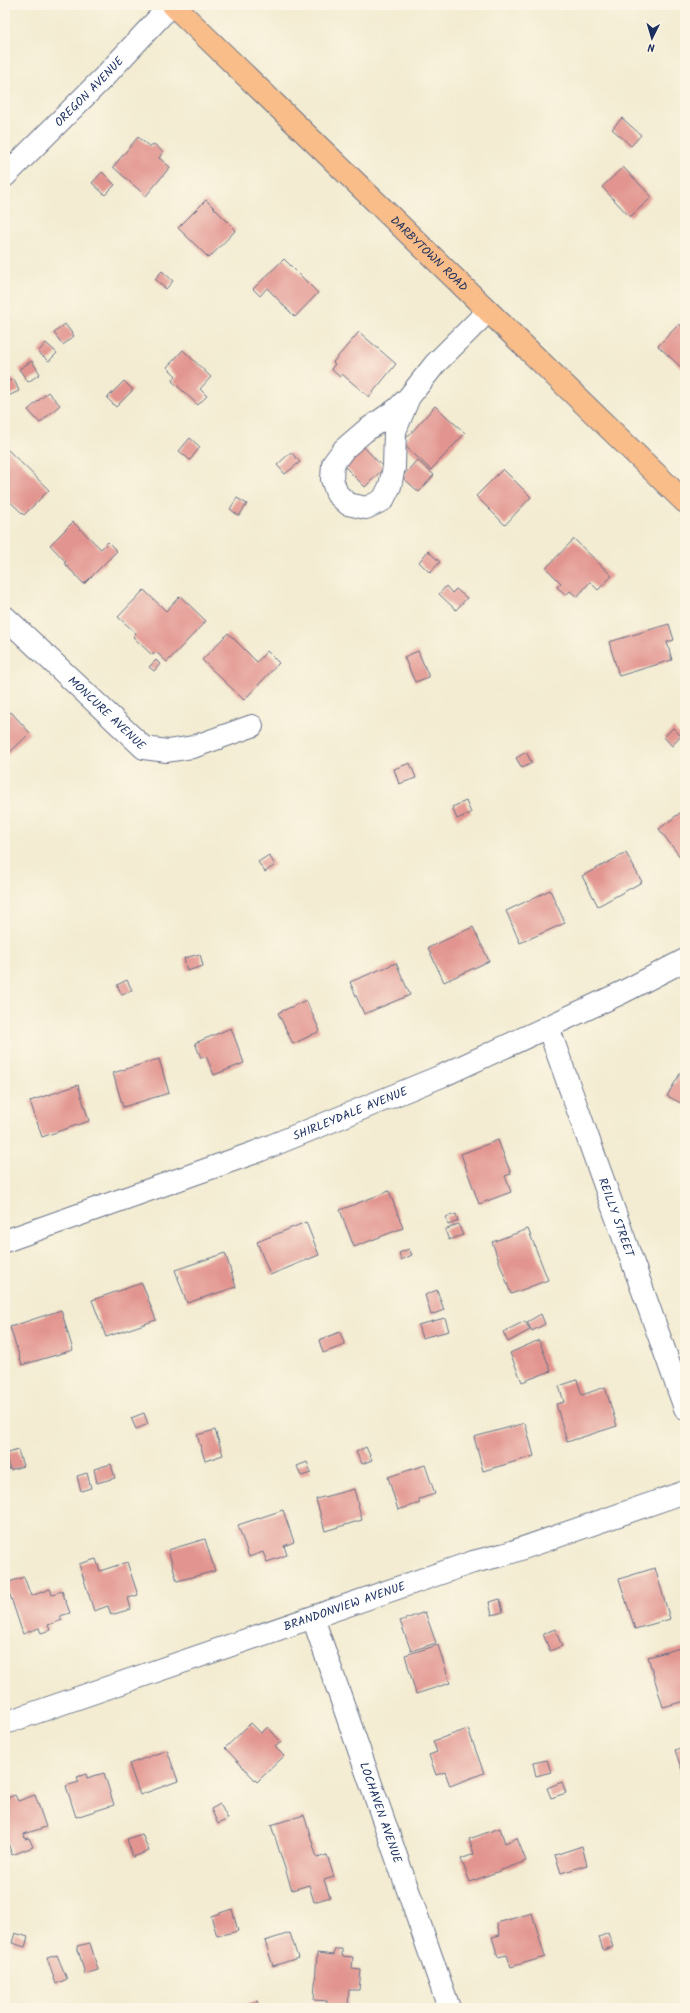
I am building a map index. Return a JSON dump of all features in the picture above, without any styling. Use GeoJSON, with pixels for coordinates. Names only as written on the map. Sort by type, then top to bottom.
{"type":"FeatureCollection","features":[{"type":"Feature","properties":{"kind":"main road","name":"DARBYTOWN ROAD"},"geometry":{"type":"LineString","coordinates":[[172,5],[685,502]]}},
{"type":"Feature","properties":{"kind":"street","name":"OREGON AVENUE"},"geometry":{"type":"LineString","coordinates":[[5,176],[104,77],[172,5]]}},
{"type":"Feature","properties":{"kind":"street"},"geometry":{"type":"LineString","coordinates":[[409,397],[394,431],[394,467],[390,486],[383,500],[366,508],[348,504],[337,494],[332,480],[333,464],[344,449],[364,431],[397,409],[409,397],[435,364],[488,311]]}},
{"type":"Feature","properties":{"kind":"street","name":"MONCURE AVENUE"},"geometry":{"type":"LineString","coordinates":[[5,617],[144,748],[167,751],[193,748],[252,726]]}},
{"type":"Feature","properties":{"kind":"street","name":"SHIRLEYDALE AVENUE"},"geometry":{"type":"LineString","coordinates":[[5,1241],[256,1152],[444,1075],[620,993],[685,960]]}},
{"type":"Feature","properties":{"kind":"street","name":"REILLY STREET"},"geometry":{"type":"LineString","coordinates":[[548,1027],[685,1408]]}},
{"type":"Feature","properties":{"kind":"street","name":"BRANDONVIEW AVENUE"},"geometry":{"type":"LineString","coordinates":[[5,1723],[472,1562],[506,1554],[685,1492]]}},
{"type":"Feature","properties":{"kind":"street","name":"LOCHAVEN AVENUE"},"geometry":{"type":"LineString","coordinates":[[313,1618],[449,2008]]}},
{"type":"Feature","properties":{"kind":"building"},"geometry":{"type":"Polygon","coordinates":[[[622,118],[641,135],[631,146],[612,129],[622,118]]]}},
{"type":"Feature","properties":{"kind":"building"},"geometry":{"type":"Polygon","coordinates":[[[138,137],[150,147],[154,144],[163,152],[159,158],[170,167],[146,196],[113,167],[138,137]]]}},
{"type":"Feature","properties":{"kind":"building"},"geometry":{"type":"Polygon","coordinates":[[[623,167],[652,197],[630,217],[602,187],[623,167]]]}},
{"type":"Feature","properties":{"kind":"building"},"geometry":{"type":"Polygon","coordinates":[[[102,172],[115,185],[105,195],[92,183],[102,172]]]}},
{"type":"Feature","properties":{"kind":"building"},"geometry":{"type":"Polygon","coordinates":[[[206,200],[236,230],[209,258],[178,228],[206,200]]]}},
{"type":"Feature","properties":{"kind":"building"},"geometry":{"type":"Polygon","coordinates":[[[284,259],[318,293],[295,317],[267,288],[260,296],[253,289],[284,259]]]}},
{"type":"Feature","properties":{"kind":"building"},"geometry":{"type":"Polygon","coordinates":[[[162,271],[173,281],[166,289],[155,279],[162,271]]]}},
{"type":"Feature","properties":{"kind":"building"},"geometry":{"type":"Polygon","coordinates":[[[65,324],[74,336],[63,345],[54,333],[65,324]]]}},
{"type":"Feature","properties":{"kind":"building"},"geometry":{"type":"Polygon","coordinates":[[[679,324],[685,329],[685,371],[658,346],[679,324]]]}},
{"type":"Feature","properties":{"kind":"building"},"geometry":{"type":"Polygon","coordinates":[[[359,332],[396,364],[369,397],[342,374],[340,377],[331,369],[335,364],[333,362],[359,332]]]}},
{"type":"Feature","properties":{"kind":"building"},"geometry":{"type":"Polygon","coordinates":[[[46,343],[57,353],[49,361],[38,352],[46,343]]]}},
{"type":"Feature","properties":{"kind":"building"},"geometry":{"type":"Polygon","coordinates":[[[183,350],[211,377],[200,389],[207,396],[198,405],[172,381],[176,376],[167,367],[183,350]]]}},
{"type":"Feature","properties":{"kind":"building"},"geometry":{"type":"Polygon","coordinates":[[[32,361],[40,374],[28,382],[19,369],[32,361]]]}},
{"type":"Feature","properties":{"kind":"building"},"geometry":{"type":"Polygon","coordinates":[[[14,379],[19,391],[8,396],[5,382],[14,379]]]}},
{"type":"Feature","properties":{"kind":"building"},"geometry":{"type":"Polygon","coordinates":[[[124,381],[133,390],[116,407],[107,398],[124,381]]]}},
{"type":"Feature","properties":{"kind":"building"},"geometry":{"type":"Polygon","coordinates":[[[48,392],[60,405],[40,423],[28,410],[48,392]]]}},
{"type":"Feature","properties":{"kind":"building"},"geometry":{"type":"Polygon","coordinates":[[[435,406],[465,433],[431,470],[402,443],[435,406]]]}},
{"type":"Feature","properties":{"kind":"building"},"geometry":{"type":"Polygon","coordinates":[[[190,438],[200,447],[190,460],[179,451],[190,438]]]}},
{"type":"Feature","properties":{"kind":"building"},"geometry":{"type":"Polygon","coordinates":[[[360,443],[384,468],[365,487],[341,463],[360,443]]]}},
{"type":"Feature","properties":{"kind":"building"},"geometry":{"type":"Polygon","coordinates":[[[6,448],[49,490],[24,515],[5,497],[6,448]]]}},
{"type":"Feature","properties":{"kind":"building"},"geometry":{"type":"Polygon","coordinates":[[[291,452],[300,462],[285,474],[277,465],[291,452]]]}},
{"type":"Feature","properties":{"kind":"building"},"geometry":{"type":"Polygon","coordinates":[[[417,460],[434,475],[419,492],[402,477],[417,460]]]}},
{"type":"Feature","properties":{"kind":"building"},"geometry":{"type":"Polygon","coordinates":[[[503,469],[531,497],[505,525],[476,496],[503,469]]]}},
{"type":"Feature","properties":{"kind":"building"},"geometry":{"type":"Polygon","coordinates":[[[237,498],[247,504],[239,516],[230,509],[237,498]]]}},
{"type":"Feature","properties":{"kind":"building"},"geometry":{"type":"Polygon","coordinates":[[[73,522],[101,549],[108,542],[117,551],[84,584],[64,563],[66,562],[50,545],[73,522]]]}},
{"type":"Feature","properties":{"kind":"building"},"geometry":{"type":"Polygon","coordinates":[[[574,539],[612,576],[598,590],[590,582],[577,597],[570,591],[566,595],[557,587],[561,583],[546,568],[574,539]]]}},
{"type":"Feature","properties":{"kind":"building"},"geometry":{"type":"Polygon","coordinates":[[[428,551],[440,562],[430,573],[419,562],[428,551]]]}},
{"type":"Feature","properties":{"kind":"building"},"geometry":{"type":"Polygon","coordinates":[[[446,586],[452,593],[456,589],[467,598],[456,610],[439,594],[446,586]]]}},
{"type":"Feature","properties":{"kind":"building"},"geometry":{"type":"Polygon","coordinates":[[[144,590],[166,611],[180,596],[206,621],[167,662],[156,652],[152,655],[133,637],[136,633],[118,617],[144,590]]]}},
{"type":"Feature","properties":{"kind":"building"},"geometry":{"type":"Polygon","coordinates":[[[669,624],[674,640],[667,642],[672,660],[619,676],[609,642],[669,624]]]}},
{"type":"Feature","properties":{"kind":"building"},"geometry":{"type":"Polygon","coordinates":[[[228,633],[257,662],[267,651],[279,663],[244,700],[202,660],[228,633]]]}},
{"type":"Feature","properties":{"kind":"building"},"geometry":{"type":"Polygon","coordinates":[[[418,651],[429,677],[415,682],[404,657],[418,651]]]}},
{"type":"Feature","properties":{"kind":"building"},"geometry":{"type":"Polygon","coordinates":[[[156,660],[160,664],[154,671],[149,667],[156,660]]]}},
{"type":"Feature","properties":{"kind":"building"},"geometry":{"type":"Polygon","coordinates":[[[11,712],[30,733],[7,755],[5,752],[5,718],[11,712]]]}},
{"type":"Feature","properties":{"kind":"building"},"geometry":{"type":"Polygon","coordinates":[[[673,728],[681,736],[672,746],[664,737],[673,728]]]}},
{"type":"Feature","properties":{"kind":"building"},"geometry":{"type":"Polygon","coordinates":[[[526,752],[532,763],[522,768],[516,758],[526,752]]]}},
{"type":"Feature","properties":{"kind":"building"},"geometry":{"type":"Polygon","coordinates":[[[410,763],[416,778],[399,784],[394,769],[410,763]]]}},
{"type":"Feature","properties":{"kind":"building"},"geometry":{"type":"Polygon","coordinates":[[[466,801],[471,813],[457,819],[452,807],[466,801]]]}},
{"type":"Feature","properties":{"kind":"building"},"geometry":{"type":"Polygon","coordinates":[[[685,809],[685,855],[681,858],[659,829],[685,809]]]}},
{"type":"Feature","properties":{"kind":"building"},"geometry":{"type":"Polygon","coordinates":[[[626,853],[642,882],[598,906],[582,876],[626,853]]]}},
{"type":"Feature","properties":{"kind":"building"},"geometry":{"type":"Polygon","coordinates":[[[269,855],[275,865],[265,872],[258,862],[269,855]]]}},
{"type":"Feature","properties":{"kind":"building"},"geometry":{"type":"Polygon","coordinates":[[[550,890],[565,923],[520,943],[506,911],[550,890]]]}},
{"type":"Feature","properties":{"kind":"building"},"geometry":{"type":"Polygon","coordinates":[[[473,927],[489,961],[444,982],[428,948],[473,927]]]}},
{"type":"Feature","properties":{"kind":"building"},"geometry":{"type":"Polygon","coordinates":[[[200,954],[203,966],[187,971],[184,958],[200,954]]]}},
{"type":"Feature","properties":{"kind":"building"},"geometry":{"type":"Polygon","coordinates":[[[396,963],[410,995],[364,1014],[350,982],[396,963]]]}},
{"type":"Feature","properties":{"kind":"building"},"geometry":{"type":"Polygon","coordinates":[[[127,980],[132,990],[122,995],[117,985],[127,980]]]}},
{"type":"Feature","properties":{"kind":"building"},"geometry":{"type":"Polygon","coordinates":[[[306,1000],[320,1031],[293,1044],[278,1013],[306,1000]]]}},
{"type":"Feature","properties":{"kind":"building"},"geometry":{"type":"Polygon","coordinates":[[[231,1028],[244,1063],[214,1075],[206,1056],[201,1058],[195,1043],[231,1028]]]}},
{"type":"Feature","properties":{"kind":"building"},"geometry":{"type":"Polygon","coordinates":[[[159,1059],[169,1093],[123,1107],[113,1073],[159,1059]]]}},
{"type":"Feature","properties":{"kind":"building"},"geometry":{"type":"Polygon","coordinates":[[[685,1065],[685,1105],[667,1096],[685,1065]]]}},
{"type":"Feature","properties":{"kind":"building"},"geometry":{"type":"Polygon","coordinates":[[[78,1085],[89,1121],[42,1137],[30,1101],[78,1085]]]}},
{"type":"Feature","properties":{"kind":"building"},"geometry":{"type":"Polygon","coordinates":[[[498,1140],[511,1174],[505,1176],[511,1192],[479,1204],[461,1154],[498,1140]]]}},
{"type":"Feature","properties":{"kind":"building"},"geometry":{"type":"Polygon","coordinates":[[[389,1191],[403,1228],[354,1247],[340,1210],[389,1191]]]}},
{"type":"Feature","properties":{"kind":"building"},"geometry":{"type":"Polygon","coordinates":[[[456,1214],[458,1221],[448,1225],[446,1217],[456,1214]]]}},
{"type":"Feature","properties":{"kind":"building"},"geometry":{"type":"Polygon","coordinates":[[[306,1222],[319,1255],[270,1275],[257,1242],[306,1222]]]}},
{"type":"Feature","properties":{"kind":"building"},"geometry":{"type":"Polygon","coordinates":[[[458,1224],[463,1235],[449,1240],[445,1230],[458,1224]]]}},
{"type":"Feature","properties":{"kind":"building"},"geometry":{"type":"Polygon","coordinates":[[[528,1229],[548,1280],[511,1294],[492,1242],[528,1229]]]}},
{"type":"Feature","properties":{"kind":"building"},"geometry":{"type":"Polygon","coordinates":[[[409,1249],[412,1255],[401,1260],[399,1253],[409,1249]]]}},
{"type":"Feature","properties":{"kind":"building"},"geometry":{"type":"Polygon","coordinates":[[[225,1253],[236,1287],[187,1303],[175,1270],[225,1253]]]}},
{"type":"Feature","properties":{"kind":"building"},"geometry":{"type":"Polygon","coordinates":[[[142,1283],[156,1320],[106,1337],[92,1300],[142,1283]]]}},
{"type":"Feature","properties":{"kind":"building"},"geometry":{"type":"Polygon","coordinates":[[[437,1290],[444,1310],[431,1315],[425,1295],[437,1290]]]}},
{"type":"Feature","properties":{"kind":"building"},"geometry":{"type":"Polygon","coordinates":[[[61,1310],[73,1350],[22,1365],[10,1327],[61,1310]]]}},
{"type":"Feature","properties":{"kind":"building"},"geometry":{"type":"Polygon","coordinates":[[[541,1314],[545,1324],[532,1331],[527,1322],[541,1314]]]}},
{"type":"Feature","properties":{"kind":"building"},"geometry":{"type":"Polygon","coordinates":[[[445,1318],[449,1331],[422,1338],[418,1325],[445,1318]]]}},
{"type":"Feature","properties":{"kind":"building"},"geometry":{"type":"Polygon","coordinates":[[[525,1321],[530,1330],[508,1342],[503,1332],[525,1321]]]}},
{"type":"Feature","properties":{"kind":"building"},"geometry":{"type":"Polygon","coordinates":[[[340,1332],[345,1345],[323,1353],[319,1340],[340,1332]]]}},
{"type":"Feature","properties":{"kind":"building"},"geometry":{"type":"Polygon","coordinates":[[[539,1340],[551,1371],[522,1382],[510,1353],[539,1340]]]}},
{"type":"Feature","properties":{"kind":"building"},"geometry":{"type":"Polygon","coordinates":[[[577,1380],[582,1395],[605,1387],[617,1426],[567,1442],[556,1404],[564,1402],[559,1386],[577,1380]]]}},
{"type":"Feature","properties":{"kind":"building"},"geometry":{"type":"Polygon","coordinates":[[[144,1413],[148,1424],[136,1429],[131,1418],[144,1413]]]}},
{"type":"Feature","properties":{"kind":"building"},"geometry":{"type":"Polygon","coordinates":[[[525,1423],[534,1456],[483,1471],[474,1437],[525,1423]]]}},
{"type":"Feature","properties":{"kind":"building"},"geometry":{"type":"Polygon","coordinates":[[[215,1430],[223,1455],[205,1461],[197,1435],[215,1430]]]}},
{"type":"Feature","properties":{"kind":"building"},"geometry":{"type":"Polygon","coordinates":[[[366,1447],[372,1460],[362,1464],[356,1452],[366,1447]]]}},
{"type":"Feature","properties":{"kind":"building"},"geometry":{"type":"Polygon","coordinates":[[[18,1450],[23,1466],[10,1470],[5,1454],[18,1450]]]}},
{"type":"Feature","properties":{"kind":"building"},"geometry":{"type":"Polygon","coordinates":[[[307,1462],[311,1473],[301,1476],[297,1466],[307,1462]]]}},
{"type":"Feature","properties":{"kind":"building"},"geometry":{"type":"Polygon","coordinates":[[[111,1464],[115,1478],[97,1483],[94,1469],[111,1464]]]}},
{"type":"Feature","properties":{"kind":"building"},"geometry":{"type":"Polygon","coordinates":[[[425,1465],[435,1494],[419,1499],[420,1503],[398,1510],[388,1477],[425,1465]]]}},
{"type":"Feature","properties":{"kind":"building"},"geometry":{"type":"Polygon","coordinates":[[[87,1473],[91,1488],[81,1491],[77,1476],[87,1473]]]}},
{"type":"Feature","properties":{"kind":"building"},"geometry":{"type":"Polygon","coordinates":[[[354,1489],[362,1520],[325,1531],[316,1499],[354,1489]]]}},
{"type":"Feature","properties":{"kind":"building"},"geometry":{"type":"Polygon","coordinates":[[[283,1510],[294,1542],[284,1546],[287,1555],[267,1562],[263,1552],[249,1557],[238,1525],[283,1510]]]}},
{"type":"Feature","properties":{"kind":"building"},"geometry":{"type":"Polygon","coordinates":[[[205,1539],[215,1571],[177,1581],[168,1550],[205,1539]]]}},
{"type":"Feature","properties":{"kind":"building"},"geometry":{"type":"Polygon","coordinates":[[[96,1559],[100,1571],[127,1562],[138,1595],[128,1598],[131,1609],[111,1615],[108,1606],[94,1611],[79,1564],[96,1559]]]}},
{"type":"Feature","properties":{"kind":"building"},"geometry":{"type":"Polygon","coordinates":[[[655,1568],[670,1619],[635,1629],[619,1579],[655,1568]]]}},
{"type":"Feature","properties":{"kind":"building"},"geometry":{"type":"Polygon","coordinates":[[[24,1577],[31,1596],[50,1589],[52,1594],[62,1591],[70,1613],[60,1616],[62,1620],[48,1625],[50,1630],[41,1633],[39,1628],[23,1634],[6,1583],[24,1577]]]}},
{"type":"Feature","properties":{"kind":"building"},"geometry":{"type":"Polygon","coordinates":[[[500,1599],[503,1612],[492,1615],[489,1602],[500,1599]]]}},
{"type":"Feature","properties":{"kind":"building"},"geometry":{"type":"Polygon","coordinates":[[[425,1612],[436,1643],[411,1651],[400,1621],[425,1612]]]}},
{"type":"Feature","properties":{"kind":"building"},"geometry":{"type":"Polygon","coordinates":[[[555,1629],[562,1646],[550,1651],[543,1634],[555,1629]]]}},
{"type":"Feature","properties":{"kind":"building"},"geometry":{"type":"Polygon","coordinates":[[[438,1645],[450,1683],[416,1694],[405,1655],[438,1645]]]}},
{"type":"Feature","properties":{"kind":"building"},"geometry":{"type":"Polygon","coordinates":[[[684,1647],[685,1701],[663,1707],[648,1657],[684,1647]]]}},
{"type":"Feature","properties":{"kind":"building"},"geometry":{"type":"Polygon","coordinates":[[[251,1723],[261,1733],[268,1727],[281,1742],[275,1747],[284,1756],[257,1782],[225,1748],[251,1723]]]}},
{"type":"Feature","properties":{"kind":"building"},"geometry":{"type":"Polygon","coordinates":[[[468,1729],[484,1773],[450,1786],[445,1772],[436,1775],[429,1755],[437,1752],[433,1741],[468,1729]]]}},
{"type":"Feature","properties":{"kind":"building"},"geometry":{"type":"Polygon","coordinates":[[[685,1746],[685,1779],[675,1750],[685,1746]]]}},
{"type":"Feature","properties":{"kind":"building"},"geometry":{"type":"Polygon","coordinates":[[[167,1750],[178,1781],[140,1795],[129,1764],[167,1750]]]}},
{"type":"Feature","properties":{"kind":"building"},"geometry":{"type":"Polygon","coordinates":[[[547,1760],[551,1772],[536,1776],[533,1763],[547,1760]]]}},
{"type":"Feature","properties":{"kind":"building"},"geometry":{"type":"Polygon","coordinates":[[[104,1773],[114,1805],[76,1817],[66,1786],[79,1782],[77,1777],[86,1774],[87,1778],[104,1773]]]}},
{"type":"Feature","properties":{"kind":"building"},"geometry":{"type":"Polygon","coordinates":[[[562,1782],[566,1793],[551,1798],[547,1788],[562,1782]]]}},
{"type":"Feature","properties":{"kind":"building"},"geometry":{"type":"Polygon","coordinates":[[[15,1795],[18,1801],[35,1795],[46,1827],[24,1834],[25,1839],[29,1838],[33,1847],[12,1855],[5,1834],[5,1799],[15,1795]]]}},
{"type":"Feature","properties":{"kind":"building"},"geometry":{"type":"Polygon","coordinates":[[[220,1804],[228,1819],[218,1824],[211,1809],[220,1804]]]}},
{"type":"Feature","properties":{"kind":"building"},"geometry":{"type":"Polygon","coordinates":[[[304,1815],[317,1858],[327,1855],[334,1877],[324,1880],[330,1897],[314,1902],[309,1885],[292,1890],[271,1825],[304,1815]]]}},
{"type":"Feature","properties":{"kind":"building"},"geometry":{"type":"Polygon","coordinates":[[[500,1828],[505,1843],[517,1838],[526,1861],[470,1882],[461,1859],[474,1854],[469,1839],[500,1828]]]}},
{"type":"Feature","properties":{"kind":"building"},"geometry":{"type":"Polygon","coordinates":[[[142,1834],[149,1851],[133,1857],[127,1839],[142,1834]]]}},
{"type":"Feature","properties":{"kind":"building"},"geometry":{"type":"Polygon","coordinates":[[[582,1846],[587,1865],[561,1873],[555,1855],[582,1846]]]}},
{"type":"Feature","properties":{"kind":"building"},"geometry":{"type":"Polygon","coordinates":[[[232,1909],[238,1931],[217,1936],[211,1916],[232,1909]]]}},
{"type":"Feature","properties":{"kind":"building"},"geometry":{"type":"Polygon","coordinates":[[[532,1913],[545,1957],[511,1967],[507,1955],[498,1957],[492,1937],[500,1935],[497,1923],[532,1913]]]}},
{"type":"Feature","properties":{"kind":"building"},"geometry":{"type":"Polygon","coordinates":[[[15,1933],[28,1937],[25,1947],[12,1943],[15,1933]]]}},
{"type":"Feature","properties":{"kind":"building"},"geometry":{"type":"Polygon","coordinates":[[[290,1933],[298,1958],[273,1966],[265,1941],[290,1933]]]}},
{"type":"Feature","properties":{"kind":"building"},"geometry":{"type":"Polygon","coordinates":[[[608,1933],[613,1947],[603,1950],[599,1937],[608,1933]]]}},
{"type":"Feature","properties":{"kind":"building"},"geometry":{"type":"Polygon","coordinates":[[[90,1943],[98,1970],[85,1974],[77,1946],[90,1943]]]}},
{"type":"Feature","properties":{"kind":"building"},"geometry":{"type":"Polygon","coordinates":[[[335,1949],[342,1949],[342,1956],[353,1957],[352,1969],[361,1970],[359,1990],[349,1990],[348,2008],[326,2008],[327,2001],[314,2000],[317,1953],[334,1955],[335,1949]]]}},
{"type":"Feature","properties":{"kind":"building"},"geometry":{"type":"Polygon","coordinates":[[[57,1955],[67,1979],[56,1984],[47,1958],[57,1955]]]}},
{"type":"Feature","properties":{"kind":"building"},"geometry":{"type":"Polygon","coordinates":[[[257,2001],[259,2008],[237,2008],[257,2001]]]}}]}
